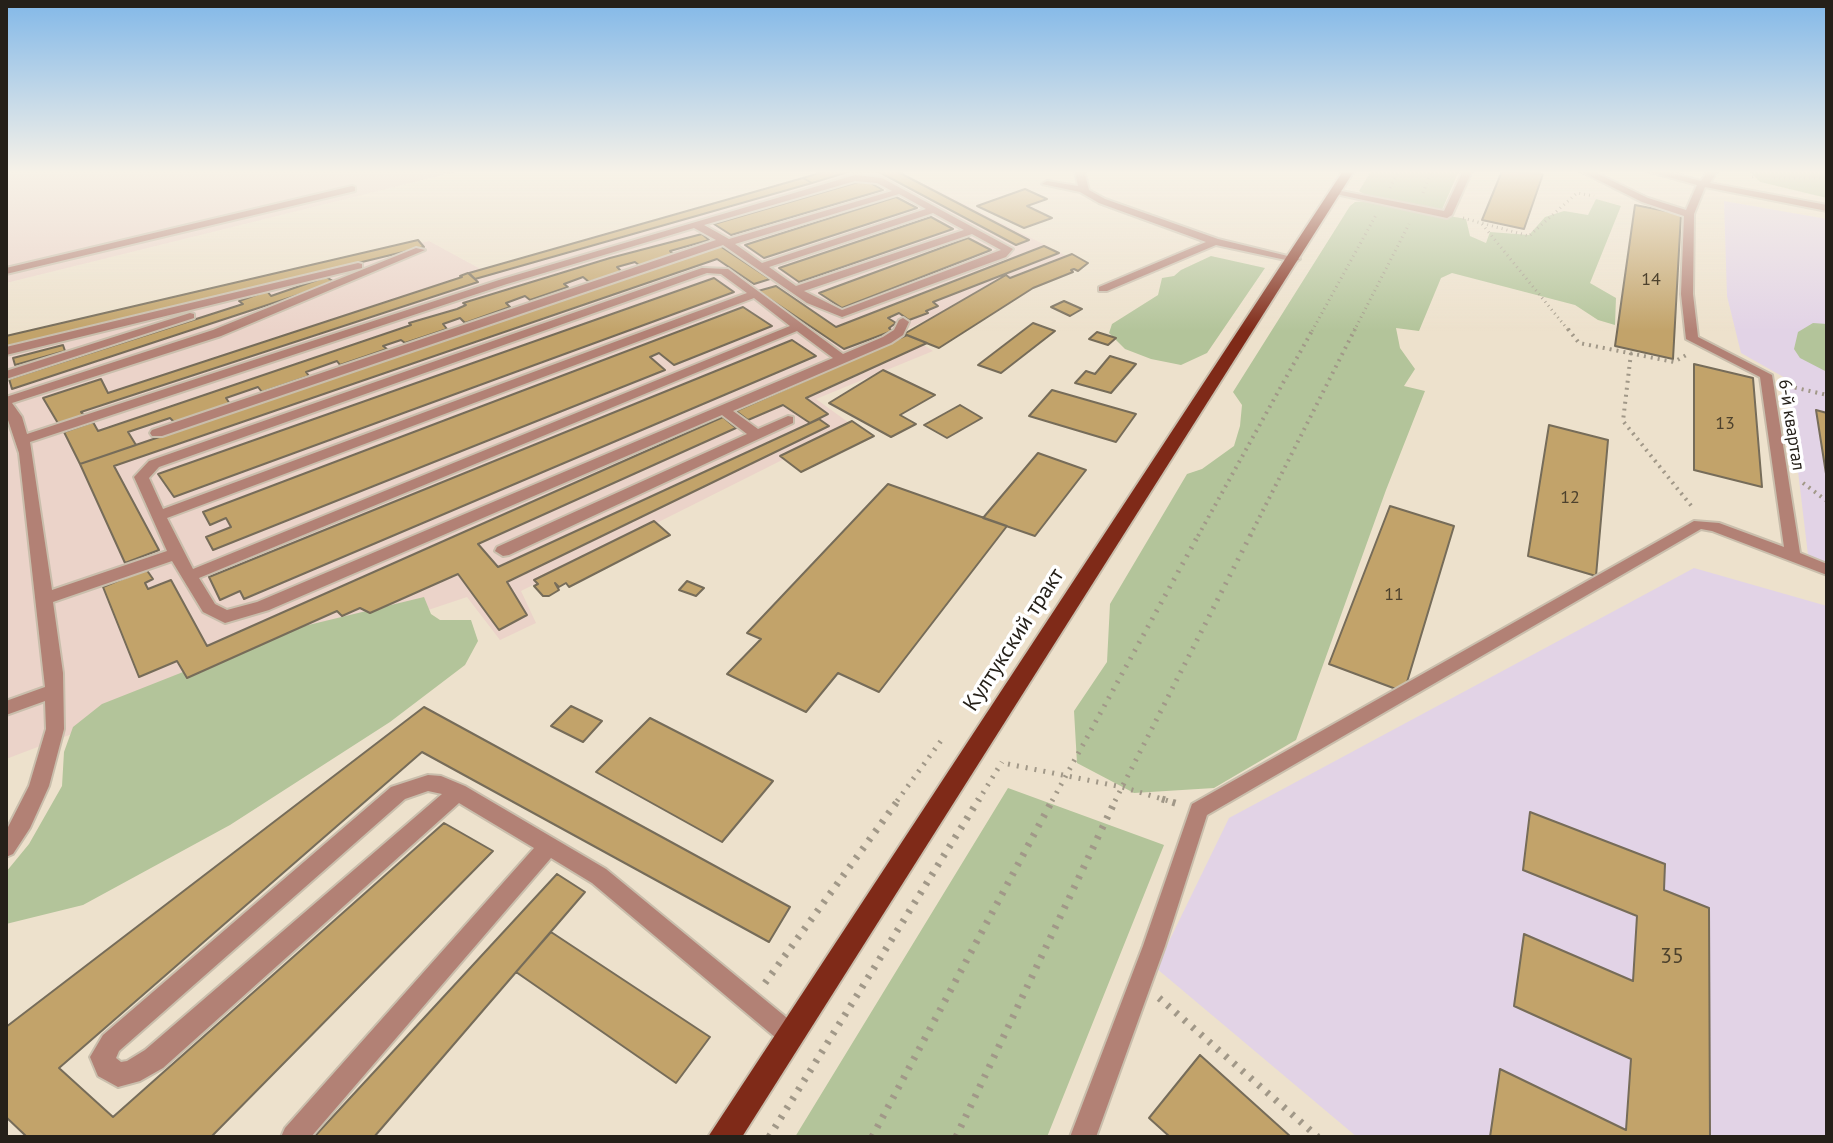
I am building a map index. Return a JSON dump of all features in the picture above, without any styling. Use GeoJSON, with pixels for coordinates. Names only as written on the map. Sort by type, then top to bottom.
{"type":"FeatureCollection","features":[{"type":"Feature","properties":{"kind":"main road","name":"Култукский тракт"},"geometry":{"type":"LineString","coordinates":[[724,1137],[1317,224]]}},
{"type":"Feature","properties":{"kind":"lane"},"geometry":{"type":"LineString","coordinates":[[6,271],[203,224]]}},
{"type":"Feature","properties":{"kind":"lane"},"geometry":{"type":"LineString","coordinates":[[23,440],[503,282],[694,224]]}},
{"type":"Feature","properties":{"kind":"lane"},"geometry":{"type":"LineString","coordinates":[[696,224],[829,310],[842,314],[853,313],[1007,252],[1007,247],[963,224]]}},
{"type":"Feature","properties":{"kind":"lane"},"geometry":{"type":"LineString","coordinates":[[157,433],[786,224]]}},
{"type":"Feature","properties":{"kind":"lane"},"geometry":{"type":"LineString","coordinates":[[763,266],[889,224]]}},
{"type":"Feature","properties":{"kind":"lane"},"geometry":{"type":"LineString","coordinates":[[1166,224],[1215,242],[1295,259]]}},
{"type":"Feature","properties":{"kind":"lane"},"geometry":{"type":"LineString","coordinates":[[1689,224],[1687,294],[1692,339],[1704,345]]}},
{"type":"Feature","properties":{"kind":"lane"},"geometry":{"type":"LineString","coordinates":[[798,289],[974,230]]}},
{"type":"Feature","properties":{"kind":"lane"},"geometry":{"type":"LineString","coordinates":[[1103,289],[1215,242]]}},
{"type":"Feature","properties":{"kind":"lane"},"geometry":{"type":"LineString","coordinates":[[6,351],[420,250]]}},
{"type":"Feature","properties":{"kind":"lane"},"geometry":{"type":"LineString","coordinates":[[6,848],[20,828],[39,786],[55,729],[54,691],[23,440],[6,402],[217,333],[402,255]]}},
{"type":"Feature","properties":{"kind":"lane"},"geometry":{"type":"LineString","coordinates":[[842,359],[724,271],[706,270],[154,464],[141,477],[176,554],[216,615],[225,617],[239,614],[723,410],[842,359],[895,336],[903,322]]}},
{"type":"Feature","properties":{"kind":"lane"},"geometry":{"type":"LineString","coordinates":[[159,516],[782,279]]}},
{"type":"Feature","properties":{"kind":"lane"},"geometry":{"type":"LineString","coordinates":[[6,375],[205,312],[259,290]]}},
{"type":"Feature","properties":{"kind":"lane"},"geometry":{"type":"LineString","coordinates":[[190,576],[799,326]]}},
{"type":"Feature","properties":{"kind":"lane","name":"6-й квартал"},"geometry":{"type":"LineString","coordinates":[[1704,345],[1766,375],[1793,556]]}},
{"type":"Feature","properties":{"kind":"lane"},"geometry":{"type":"LineString","coordinates":[[723,410],[758,435]]}},
{"type":"Feature","properties":{"kind":"lane"},"geometry":{"type":"LineString","coordinates":[[503,551],[788,420]]}},
{"type":"Feature","properties":{"kind":"lane"},"geometry":{"type":"LineString","coordinates":[[1083,1137],[1199,810],[1699,524],[1827,570]]}},
{"type":"Feature","properties":{"kind":"lane"},"geometry":{"type":"LineString","coordinates":[[43,599],[176,554]]}},
{"type":"Feature","properties":{"kind":"lane"},"geometry":{"type":"LineString","coordinates":[[6,708],[54,691]]}},
{"type":"Feature","properties":{"kind":"lane"},"geometry":{"type":"LineString","coordinates":[[458,792],[154,1059],[131,1072],[118,1075],[107,1067],[102,1057],[111,1043],[398,793],[428,783],[458,792],[599,876],[790,1035]]}},
{"type":"Feature","properties":{"kind":"lane"},"geometry":{"type":"LineString","coordinates":[[294,1137],[549,846]]}},
{"type":"Feature","properties":{"kind":"path"},"geometry":{"type":"LineString","coordinates":[[872,1137],[1066,774],[1371,224]]}},
{"type":"Feature","properties":{"kind":"path"},"geometry":{"type":"LineString","coordinates":[[956,1137],[1122,787],[1409,224]]}},
{"type":"Feature","properties":{"kind":"path"},"geometry":{"type":"LineString","coordinates":[[1482,224],[1579,343],[1674,362],[1704,345]]}},
{"type":"Feature","properties":{"kind":"path"},"geometry":{"type":"LineString","coordinates":[[1483,224],[1529,236],[1542,224]]}},
{"type":"Feature","properties":{"kind":"path"},"geometry":{"type":"LineString","coordinates":[[1631,353],[1623,421],[1706,525]]}},
{"type":"Feature","properties":{"kind":"path"},"geometry":{"type":"LineString","coordinates":[[1768,382],[1827,395]]}},
{"type":"Feature","properties":{"kind":"path"},"geometry":{"type":"LineString","coordinates":[[751,1002],[943,738]]}},
{"type":"Feature","properties":{"kind":"path"},"geometry":{"type":"LineString","coordinates":[[769,1137],[1005,763],[1122,787],[1199,810]]}},
{"type":"Feature","properties":{"kind":"path"},"geometry":{"type":"LineString","coordinates":[[1140,981],[1318,1137]]}},
{"type":"Feature","properties":{"kind":"shaded area"},"geometry":{"type":"Polygon","coordinates":[[[6,224],[243,224],[6,283],[6,224]]]}},
{"type":"Feature","properties":{"kind":"shaded area"},"geometry":{"type":"Polygon","coordinates":[[[654,224],[1004,224],[1067,256],[903,331],[933,351],[816,399],[852,425],[521,591],[536,623],[500,640],[467,597],[180,693],[6,759],[6,339],[429,241],[486,272],[654,224]]]}},
{"type":"Feature","properties":{"kind":"shaded area"},"geometry":{"type":"Polygon","coordinates":[[[1725,224],[1827,224],[1827,563],[1808,555],[1787,379],[1741,353],[1727,296],[1725,224]]]}},
{"type":"Feature","properties":{"kind":"shaded area"},"geometry":{"type":"Polygon","coordinates":[[[1694,568],[1827,606],[1827,1137],[1357,1137],[1156,968],[1229,818],[1694,568]]]}},
{"type":"Feature","properties":{"kind":"green space"},"geometry":{"type":"Polygon","coordinates":[[[1338,224],[1467,224],[1470,236],[1486,243],[1490,232],[1529,235],[1538,224],[1614,224],[1590,283],[1616,298],[1615,325],[1598,320],[1575,305],[1452,273],[1441,278],[1419,331],[1396,328],[1400,348],[1415,369],[1404,386],[1425,391],[1296,740],[1214,788],[1134,793],[1077,763],[1074,711],[1107,662],[1110,604],[1187,474],[1202,469],[1234,446],[1242,405],[1233,392],[1338,224]]]}},
{"type":"Feature","properties":{"kind":"green space"},"geometry":{"type":"Polygon","coordinates":[[[1211,256],[1265,268],[1207,353],[1181,365],[1151,359],[1125,349],[1109,333],[1112,324],[1158,295],[1162,278],[1174,276],[1211,256]]]}},
{"type":"Feature","properties":{"kind":"green space"},"geometry":{"type":"Polygon","coordinates":[[[1813,323],[1827,324],[1827,372],[1800,358],[1794,349],[1798,332],[1813,323]]]}},
{"type":"Feature","properties":{"kind":"green space"},"geometry":{"type":"Polygon","coordinates":[[[424,597],[431,614],[440,620],[471,620],[478,641],[465,665],[390,722],[230,825],[83,905],[6,924],[6,872],[29,844],[62,786],[64,752],[73,727],[102,704],[292,629],[424,597]]]}},
{"type":"Feature","properties":{"kind":"green space"},"geometry":{"type":"Polygon","coordinates":[[[1008,788],[1164,845],[1047,1137],[795,1137],[1008,788]]]}},
{"type":"Feature","properties":{"kind":"building"},"geometry":{"type":"Polygon","coordinates":[[[640,224],[667,224],[475,279],[469,273],[640,224]]]}},
{"type":"Feature","properties":{"kind":"building"},"geometry":{"type":"Polygon","coordinates":[[[715,224],[767,224],[731,235],[715,224]]]}},
{"type":"Feature","properties":{"kind":"building"},"geometry":{"type":"Polygon","coordinates":[[[810,224],[867,224],[764,258],[745,245],[810,224]]]}},
{"type":"Feature","properties":{"kind":"building"},"geometry":{"type":"Polygon","coordinates":[[[909,224],[944,224],[953,229],[799,282],[779,268],[909,224]]]}},
{"type":"Feature","properties":{"kind":"building"},"geometry":{"type":"Polygon","coordinates":[[[977,224],[999,224],[1029,240],[1016,245],[977,224]]]}},
{"type":"Feature","properties":{"kind":"building"},"geometry":{"type":"Polygon","coordinates":[[[1502,224],[1526,224],[1524,229],[1502,224]]]}},
{"type":"Feature","properties":{"kind":"building"},"geometry":{"type":"Polygon","coordinates":[[[1632,224],[1680,224],[1673,359],[1615,346],[1632,224]]]}},
{"type":"Feature","properties":{"kind":"building"},"geometry":{"type":"Polygon","coordinates":[[[702,234],[709,240],[670,251],[674,255],[640,266],[635,262],[617,267],[622,272],[589,282],[583,277],[564,284],[568,287],[530,300],[525,296],[506,303],[510,307],[465,323],[460,318],[443,324],[447,329],[405,343],[401,340],[383,346],[387,349],[340,365],[337,361],[306,372],[309,376],[262,392],[258,387],[226,398],[230,404],[175,423],[170,418],[128,432],[136,445],[80,464],[64,432],[93,422],[98,431],[457,309],[466,305],[463,303],[610,258],[702,234]]]}},
{"type":"Feature","properties":{"kind":"building"},"geometry":{"type":"Polygon","coordinates":[[[968,238],[991,250],[842,308],[819,293],[968,238]]]}},
{"type":"Feature","properties":{"kind":"building"},"geometry":{"type":"Polygon","coordinates":[[[418,240],[424,247],[6,348],[6,336],[418,240]]]}},
{"type":"Feature","properties":{"kind":"building"},"geometry":{"type":"Polygon","coordinates":[[[720,246],[770,279],[754,284],[717,259],[114,466],[159,550],[125,563],[80,464],[720,246]]]}},
{"type":"Feature","properties":{"kind":"building"},"geometry":{"type":"Polygon","coordinates":[[[1044,246],[1059,253],[933,302],[938,306],[926,311],[928,313],[909,320],[899,313],[888,318],[896,323],[889,328],[892,331],[844,349],[758,291],[776,286],[836,327],[1044,246]]]}},
{"type":"Feature","properties":{"kind":"building"},"geometry":{"type":"Polygon","coordinates":[[[1072,254],[1088,263],[1078,271],[1071,270],[1073,272],[1033,288],[939,348],[904,334],[1006,275],[1010,278],[1072,254]]]}},
{"type":"Feature","properties":{"kind":"building"},"geometry":{"type":"Polygon","coordinates":[[[468,273],[478,282],[81,412],[85,416],[59,425],[43,398],[101,379],[108,393],[468,273]]]}},
{"type":"Feature","properties":{"kind":"building"},"geometry":{"type":"Polygon","coordinates":[[[326,277],[333,281],[12,389],[9,379],[243,304],[239,301],[267,291],[271,296],[326,277]]]}},
{"type":"Feature","properties":{"kind":"building"},"geometry":{"type":"Polygon","coordinates":[[[714,278],[734,292],[174,497],[158,474],[714,278]]]}},
{"type":"Feature","properties":{"kind":"building"},"geometry":{"type":"Polygon","coordinates":[[[1064,301],[1082,309],[1070,316],[1051,307],[1064,301]]]}},
{"type":"Feature","properties":{"kind":"building"},"geometry":{"type":"Polygon","coordinates":[[[743,307],[772,326],[674,365],[659,353],[650,357],[665,370],[213,550],[206,537],[231,527],[226,518],[210,525],[203,512],[743,307]]]}},
{"type":"Feature","properties":{"kind":"building"},"geometry":{"type":"Polygon","coordinates":[[[1033,323],[1055,331],[1001,373],[978,365],[1033,323]]]}},
{"type":"Feature","properties":{"kind":"building"},"geometry":{"type":"Polygon","coordinates":[[[1097,332],[1116,338],[1108,345],[1089,339],[1097,332]]]}},
{"type":"Feature","properties":{"kind":"building"},"geometry":{"type":"Polygon","coordinates":[[[907,335],[927,343],[806,398],[828,414],[810,423],[783,405],[748,420],[736,411],[907,335]]]}},
{"type":"Feature","properties":{"kind":"building"},"geometry":{"type":"Polygon","coordinates":[[[792,340],[816,356],[244,599],[240,591],[220,600],[209,577],[792,340]]]}},
{"type":"Feature","properties":{"kind":"building"},"geometry":{"type":"Polygon","coordinates":[[[63,345],[65,351],[15,365],[13,358],[63,345]]]}},
{"type":"Feature","properties":{"kind":"building"},"geometry":{"type":"Polygon","coordinates":[[[1110,356],[1136,364],[1111,393],[1075,383],[1086,371],[1095,374],[1110,356]]]}},
{"type":"Feature","properties":{"kind":"building"},"geometry":{"type":"Polygon","coordinates":[[[1694,364],[1753,378],[1762,487],[1694,470],[1694,364]]]}},
{"type":"Feature","properties":{"kind":"building"},"geometry":{"type":"Polygon","coordinates":[[[883,370],[935,395],[900,415],[916,424],[891,437],[829,403],[883,370]]]}},
{"type":"Feature","properties":{"kind":"building"},"geometry":{"type":"Polygon","coordinates":[[[1052,390],[1136,414],[1116,442],[1029,416],[1052,390]]]}},
{"type":"Feature","properties":{"kind":"building"},"geometry":{"type":"Polygon","coordinates":[[[960,405],[982,418],[947,438],[924,425],[960,405]]]}},
{"type":"Feature","properties":{"kind":"building"},"geometry":{"type":"Polygon","coordinates":[[[1816,410],[1827,413],[1827,480],[1816,410]]]}},
{"type":"Feature","properties":{"kind":"building"},"geometry":{"type":"Polygon","coordinates":[[[723,417],[736,428],[478,544],[498,567],[819,419],[829,426],[507,582],[527,615],[499,630],[458,574],[370,613],[360,608],[342,616],[337,611],[187,678],[177,661],[139,677],[103,587],[146,569],[153,579],[145,583],[148,589],[171,580],[207,646],[723,417]]]}},
{"type":"Feature","properties":{"kind":"building"},"geometry":{"type":"Polygon","coordinates":[[[852,421],[874,436],[801,472],[780,456],[852,421]]]}},
{"type":"Feature","properties":{"kind":"building"},"geometry":{"type":"Polygon","coordinates":[[[1549,425],[1608,440],[1596,576],[1528,556],[1549,425]]]}},
{"type":"Feature","properties":{"kind":"building"},"geometry":{"type":"Polygon","coordinates":[[[1038,453],[1086,470],[1035,536],[983,518],[1038,453]]]}},
{"type":"Feature","properties":{"kind":"building"},"geometry":{"type":"Polygon","coordinates":[[[888,484],[1007,526],[879,692],[838,673],[806,712],[727,674],[761,639],[747,633],[888,484]]]}},
{"type":"Feature","properties":{"kind":"building"},"geometry":{"type":"Polygon","coordinates":[[[1390,506],[1454,526],[1404,692],[1329,664],[1390,506]]]}},
{"type":"Feature","properties":{"kind":"building"},"geometry":{"type":"Polygon","coordinates":[[[654,521],[670,535],[569,587],[566,583],[559,587],[555,583],[559,590],[549,596],[543,596],[534,586],[538,584],[534,580],[654,521]]]}},
{"type":"Feature","properties":{"kind":"building"},"geometry":{"type":"Polygon","coordinates":[[[687,581],[704,588],[696,596],[679,590],[687,581]]]}},
{"type":"Feature","properties":{"kind":"building"},"geometry":{"type":"Polygon","coordinates":[[[571,706],[602,721],[583,742],[551,726],[571,706]]]}},
{"type":"Feature","properties":{"kind":"building"},"geometry":{"type":"Polygon","coordinates":[[[424,707],[790,907],[769,942],[422,752],[59,1068],[113,1117],[444,823],[493,851],[211,1137],[27,1137],[6,1117],[6,1027],[424,707]]]}},
{"type":"Feature","properties":{"kind":"building"},"geometry":{"type":"Polygon","coordinates":[[[650,718],[773,781],[722,842],[596,772],[650,718]]]}},
{"type":"Feature","properties":{"kind":"building"},"geometry":{"type":"Polygon","coordinates":[[[1530,812],[1665,864],[1664,890],[1709,908],[1710,1137],[1490,1137],[1500,1069],[1626,1130],[1631,1059],[1514,1006],[1524,934],[1633,981],[1637,916],[1523,870],[1530,812]]]}},
{"type":"Feature","properties":{"kind":"building"},"geometry":{"type":"Polygon","coordinates":[[[557,874],[585,892],[374,1137],[314,1137],[557,874]]]}},
{"type":"Feature","properties":{"kind":"building"},"geometry":{"type":"Polygon","coordinates":[[[551,932],[710,1037],[676,1083],[516,972],[551,932]]]}},
{"type":"Feature","properties":{"kind":"building"},"geometry":{"type":"Polygon","coordinates":[[[1200,1055],[1291,1137],[1170,1137],[1149,1118],[1200,1055]]]}}]}
